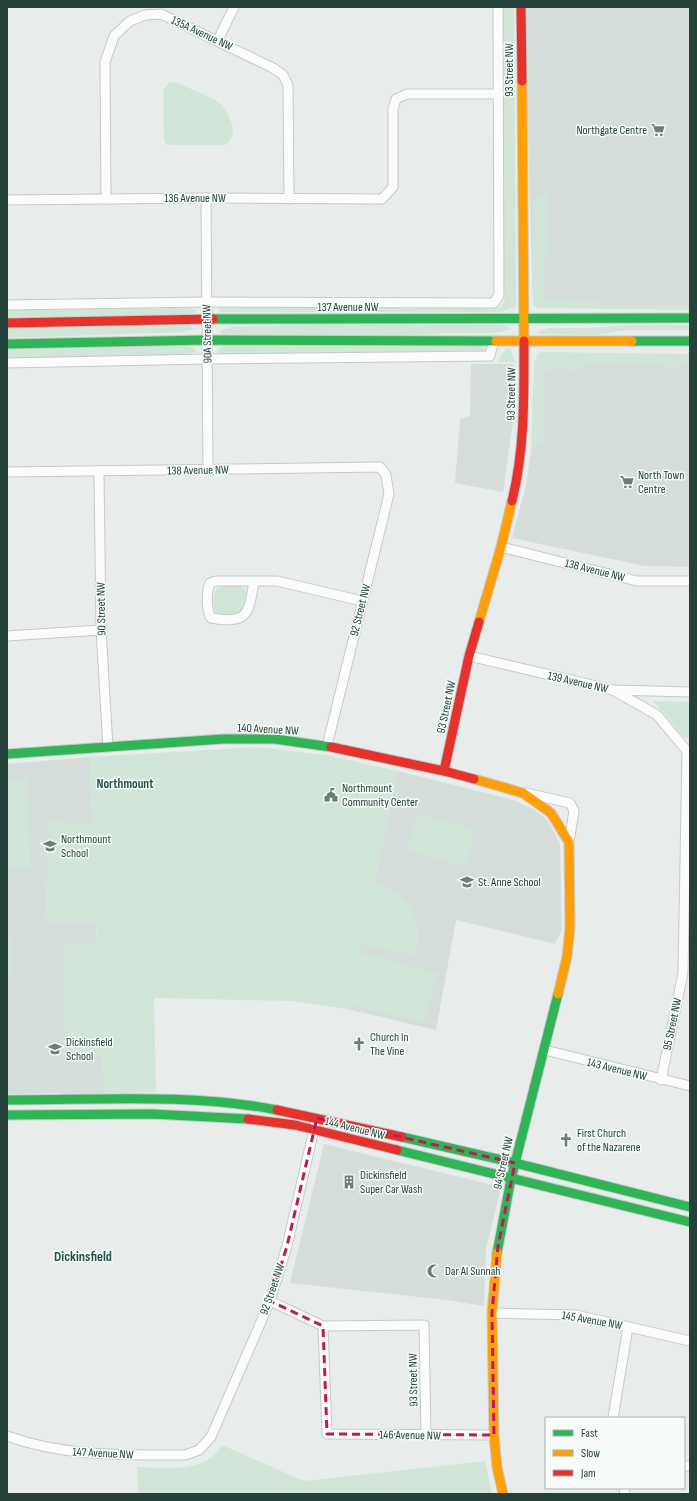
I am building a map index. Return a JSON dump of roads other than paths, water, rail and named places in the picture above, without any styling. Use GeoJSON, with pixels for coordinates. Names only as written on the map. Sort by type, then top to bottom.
{"type":"FeatureCollection","features":[{"type":"Feature","properties":{"kind":"street"},"geometry":{"type":"LineString","coordinates":[[218,40],[234,7]]}},
{"type":"Feature","properties":{"kind":"street","name":"93 Street NW"},"geometry":{"type":"LineString","coordinates":[[494,303],[499,295],[498,7]]}},
{"type":"Feature","properties":{"kind":"street","name":"93 Street NW"},"geometry":{"type":"LineString","coordinates":[[444,771],[469,656],[501,546],[513,497],[520,448],[524,402],[521,7]]}},
{"type":"Feature","properties":{"kind":"street","name":"135A Avenue NW"},"geometry":{"type":"LineString","coordinates":[[106,199],[105,62],[114,36],[130,21],[145,15],[161,14],[218,40],[273,68],[283,75],[288,85],[289,199]]}},
{"type":"Feature","properties":{"kind":"street","name":"136 Avenue NW"},"geometry":{"type":"LineString","coordinates":[[7,200],[206,198],[382,199],[393,186],[396,99],[407,94],[499,94]]}},
{"type":"Feature","properties":{"kind":"street","name":"90A Street NW"},"geometry":{"type":"LineString","coordinates":[[206,198],[208,470]]}},
{"type":"Feature","properties":{"kind":"street","name":"137 Avenue NW"},"geometry":{"type":"LineString","coordinates":[[7,305],[206,302],[494,303]]}},
{"type":"Feature","properties":{"kind":"street","name":"137 Avenue NW"},"geometry":{"type":"LineString","coordinates":[[7,323],[206,319],[690,318]]}},
{"type":"Feature","properties":{"kind":"street"},"geometry":{"type":"LineString","coordinates":[[602,341],[690,332]]}},
{"type":"Feature","properties":{"kind":"street"},"geometry":{"type":"LineString","coordinates":[[7,344],[207,340],[690,340]]}},
{"type":"Feature","properties":{"kind":"street"},"geometry":{"type":"LineString","coordinates":[[7,363],[490,356],[494,340]]}},
{"type":"Feature","properties":{"kind":"street","name":"138 Avenue NW"},"geometry":{"type":"LineString","coordinates":[[7,472],[380,467],[386,475]]}},
{"type":"Feature","properties":{"kind":"street","name":"90 Street NW"},"geometry":{"type":"LineString","coordinates":[[99,471],[101,630],[108,747]]}},
{"type":"Feature","properties":{"kind":"street","name":"92 Street NW"},"geometry":{"type":"LineString","coordinates":[[327,746],[389,494],[386,475]]}},
{"type":"Feature","properties":{"kind":"street","name":"138 Avenue NW"},"geometry":{"type":"LineString","coordinates":[[501,546],[637,581],[690,581]]}},
{"type":"Feature","properties":{"kind":"street"},"geometry":{"type":"LineString","coordinates":[[254,581],[249,608],[245,615],[237,618],[211,618],[208,611],[208,589],[210,583],[254,581],[277,581],[362,601]]}},
{"type":"Feature","properties":{"kind":"street"},"geometry":{"type":"LineString","coordinates":[[7,636],[101,630]]}},
{"type":"Feature","properties":{"kind":"street","name":"139 Avenue NW"},"geometry":{"type":"LineString","coordinates":[[469,656],[613,690],[690,692]]}},
{"type":"Feature","properties":{"kind":"street","name":"95 Street NW"},"geometry":{"type":"LineString","coordinates":[[613,690],[657,715],[689,750],[686,974],[661,1080]]}},
{"type":"Feature","properties":{"kind":"street","name":"140 Avenue NW"},"geometry":{"type":"LineString","coordinates":[[7,754],[224,739],[274,739],[327,746],[444,771],[523,793]]}},
{"type":"Feature","properties":{"kind":"street"},"geometry":{"type":"LineString","coordinates":[[523,793],[551,813],[569,842]]}},
{"type":"Feature","properties":{"kind":"street","name":"94 Street NW"},"geometry":{"type":"LineString","coordinates":[[503,1494],[497,1467],[494,1436],[492,1313],[498,1247],[511,1179],[545,1050],[567,957],[570,927],[569,842],[574,811],[570,803],[523,793]]}},
{"type":"Feature","properties":{"kind":"street","name":"143 Avenue NW"},"geometry":{"type":"LineString","coordinates":[[545,1050],[690,1086]]}},
{"type":"Feature","properties":{"kind":"street","name":"144 Avenue NW"},"geometry":{"type":"LineString","coordinates":[[7,1100],[213,1102],[251,1106],[317,1118],[515,1163],[690,1207]]}},
{"type":"Feature","properties":{"kind":"street","name":"144 Avenue NW"},"geometry":{"type":"LineString","coordinates":[[7,1115],[186,1114],[262,1120],[314,1130],[690,1222]]}},
{"type":"Feature","properties":{"kind":"street","name":"92 Street NW"},"geometry":{"type":"LineString","coordinates":[[199,1450],[211,1437],[270,1301],[287,1246],[317,1118]]}},
{"type":"Feature","properties":{"kind":"street"},"geometry":{"type":"LineString","coordinates":[[270,1301],[323,1326]]}},
{"type":"Feature","properties":{"kind":"street","name":"145 Avenue NW"},"geometry":{"type":"LineString","coordinates":[[492,1313],[576,1315],[690,1341]]}},
{"type":"Feature","properties":{"kind":"street","name":"93 Street NW"},"geometry":{"type":"LineString","coordinates":[[323,1326],[424,1325],[426,1435]]}},
{"type":"Feature","properties":{"kind":"street","name":"146 Avenue NW"},"geometry":{"type":"LineString","coordinates":[[323,1326],[327,1434],[494,1436]]}},
{"type":"Feature","properties":{"kind":"street"},"geometry":{"type":"LineString","coordinates":[[613,1417],[628,1327]]}},
{"type":"Feature","properties":{"kind":"street","name":"147 Avenue NW"},"geometry":{"type":"LineString","coordinates":[[7,1436],[48,1448],[95,1454],[185,1455],[199,1450]]}},
{"type":"Feature","properties":{"kind":"place","name":"Northgate Centre"},"geometry":{"type":"Point","coordinates":[658,130]}},
{"type":"Feature","properties":{"kind":"place","name":"North Town Centre"},"geometry":{"type":"Point","coordinates":[627,482]}},
{"type":"Feature","properties":{"kind":"place","name":"Northmount Community Center"},"geometry":{"type":"Point","coordinates":[331,795]}},
{"type":"Feature","properties":{"kind":"place","name":"Northmount School"},"geometry":{"type":"Point","coordinates":[50,846]}},
{"type":"Feature","properties":{"kind":"place","name":"St. Anne School"},"geometry":{"type":"Point","coordinates":[467,882]}},
{"type":"Feature","properties":{"kind":"place","name":"Church In The Vine"},"geometry":{"type":"Point","coordinates":[359,1044]}},
{"type":"Feature","properties":{"kind":"place","name":"Dickinsfield School"},"geometry":{"type":"Point","coordinates":[55,1049]}},
{"type":"Feature","properties":{"kind":"place","name":"First Church of the Nazarene"},"geometry":{"type":"Point","coordinates":[566,1140]}},
{"type":"Feature","properties":{"kind":"place","name":"Dickinsfield Super Car Wash"},"geometry":{"type":"Point","coordinates":[349,1182]}},
{"type":"Feature","properties":{"kind":"place","name":"Dar Al Sunnah"},"geometry":{"type":"Point","coordinates":[434,1271]}},
{"type":"Feature","properties":{"kind":"district","name":"Northmount"},"geometry":{"type":"Point","coordinates":[125,783]}},
{"type":"Feature","properties":{"kind":"district","name":"Dickinsfield"},"geometry":{"type":"Point","coordinates":[83,1256]}}]}
